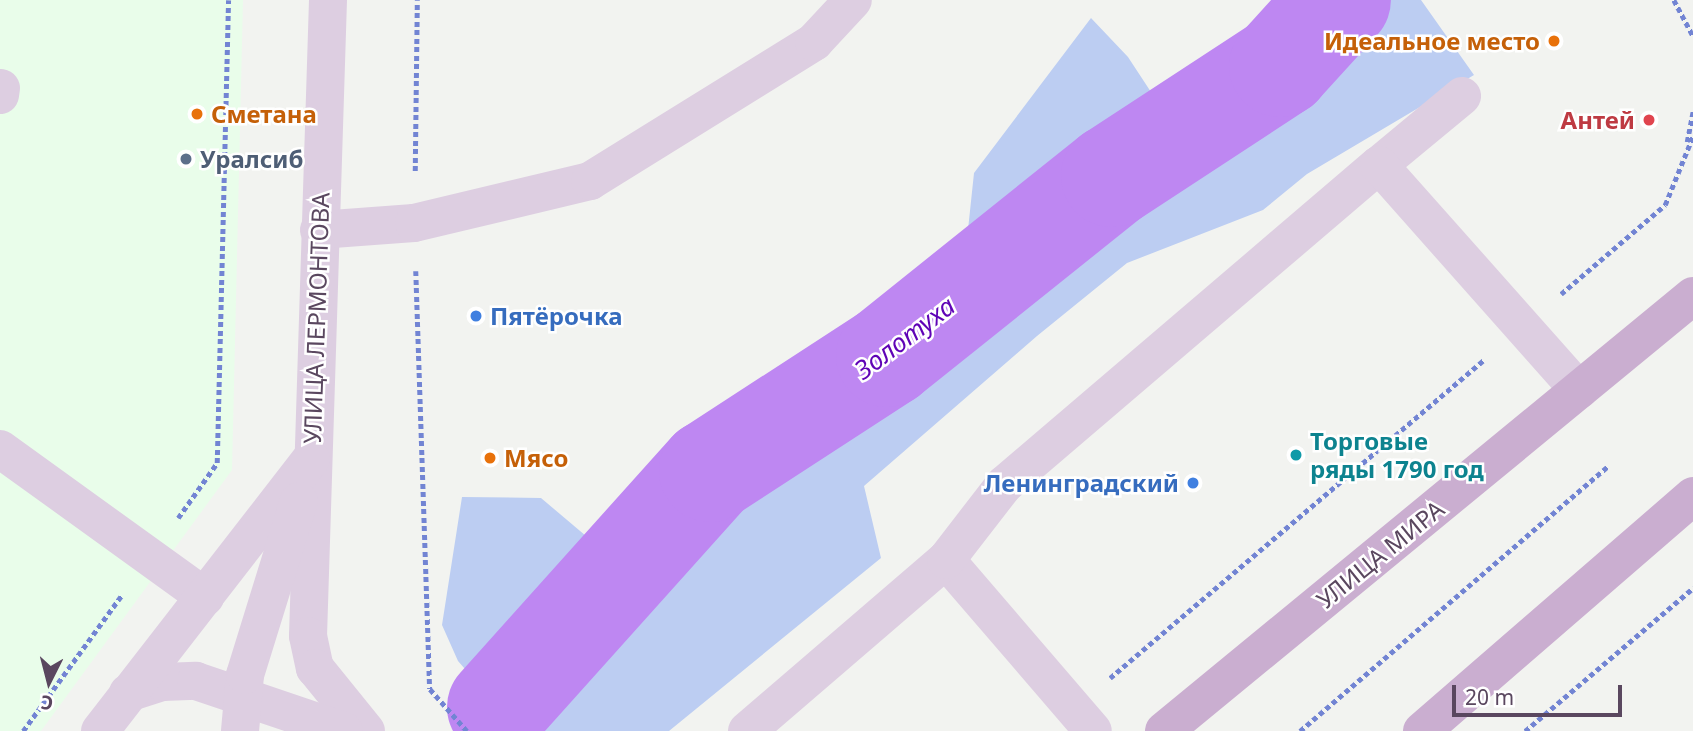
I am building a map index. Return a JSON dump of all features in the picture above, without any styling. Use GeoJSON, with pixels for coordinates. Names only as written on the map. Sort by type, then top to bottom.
{"type":"FeatureCollection","features":[{"type":"Feature","properties":{"kind":"main road","name":"УЛИЦА МИРА"},"geometry":{"type":"LineString","coordinates":[[1164,731],[1693,296]]}},
{"type":"Feature","properties":{"kind":"main road"},"geometry":{"type":"LineString","coordinates":[[1422,731],[1693,496]]}},
{"type":"Feature","properties":{"kind":"street","name":"УЛИЦА ЛЕРМОНТОВА"},"geometry":{"type":"LineString","coordinates":[[100,731],[312,459],[328,0]]}},
{"type":"Feature","properties":{"kind":"street"},"geometry":{"type":"LineString","coordinates":[[319,230],[414,223],[590,181],[814,42],[853,0]]}},
{"type":"Feature","properties":{"kind":"street"},"geometry":{"type":"LineString","coordinates":[[0,95],[1,89]]}},
{"type":"Feature","properties":{"kind":"street"},"geometry":{"type":"LineString","coordinates":[[747,731],[946,560],[1004,485],[1462,96]]}},
{"type":"Feature","properties":{"kind":"street"},"geometry":{"type":"LineString","coordinates":[[1379,165],[1579,390]]}},
{"type":"Feature","properties":{"kind":"street"},"geometry":{"type":"LineString","coordinates":[[0,449],[205,597]]}},
{"type":"Feature","properties":{"kind":"street"},"geometry":{"type":"LineString","coordinates":[[240,731],[243,692],[312,459]]}},
{"type":"Feature","properties":{"kind":"street"},"geometry":{"type":"LineString","coordinates":[[312,459],[308,636],[315,668],[366,731]]}},
{"type":"Feature","properties":{"kind":"street"},"geometry":{"type":"LineString","coordinates":[[946,560],[1083,720]]}},
{"type":"Feature","properties":{"kind":"street"},"geometry":{"type":"LineString","coordinates":[[128,693],[162,682],[243,692],[344,731]]}},
{"type":"Feature","properties":{"kind":"path"},"geometry":{"type":"LineString","coordinates":[[23,731],[217,463],[228,0]]}},
{"type":"Feature","properties":{"kind":"path"},"geometry":{"type":"LineString","coordinates":[[417,0],[414,223],[430,689],[467,731]]}},
{"type":"Feature","properties":{"kind":"path"},"geometry":{"type":"LineString","coordinates":[[1674,0],[1693,35]]}},
{"type":"Feature","properties":{"kind":"path"},"geometry":{"type":"LineString","coordinates":[[1083,720],[1523,326],[1665,205],[1687,143],[1693,110]]}},
{"type":"Feature","properties":{"kind":"path"},"geometry":{"type":"LineString","coordinates":[[1687,143],[1693,136]]}},
{"type":"Feature","properties":{"kind":"path"},"geometry":{"type":"LineString","coordinates":[[1300,731],[1607,467]]}},
{"type":"Feature","properties":{"kind":"path"},"geometry":{"type":"LineString","coordinates":[[1525,731],[1693,588]]}},
{"type":"Feature","properties":{"kind":"shaded area"},"geometry":{"type":"Polygon","coordinates":[[[0,0],[243,0],[232,470],[41,731],[0,731],[0,0]]]}},
{"type":"Feature","properties":{"kind":"shaded area"},"geometry":{"type":"Polygon","coordinates":[[[1347,0],[1421,0],[1474,75],[1307,174],[1263,210],[1127,263],[1037,336],[864,486],[881,558],[669,731],[519,731],[458,661],[442,625],[462,497],[541,498],[586,536],[661,489],[967,239],[974,173],[1091,18],[1128,57],[1168,118],[1284,74],[1347,0]]]}},
{"type":"Feature","properties":{"kind":"waterway","name":"Золотуха"},"geometry":{"type":"LineString","coordinates":[[498,707],[710,471],[887,356],[1112,176],[1280,66],[1340,0]]}},
{"type":"Feature","properties":{"kind":"place","name":"Идеальное место"},"geometry":{"type":"Point","coordinates":[1554,41]}},
{"type":"Feature","properties":{"kind":"place","name":"Сметана"},"geometry":{"type":"Point","coordinates":[197,114]}},
{"type":"Feature","properties":{"kind":"place","name":"Антей"},"geometry":{"type":"Point","coordinates":[1649,120]}},
{"type":"Feature","properties":{"kind":"place","name":"Уралсиб"},"geometry":{"type":"Point","coordinates":[186,159]}},
{"type":"Feature","properties":{"kind":"place","name":"Пятёрочка"},"geometry":{"type":"Point","coordinates":[476,316]}},
{"type":"Feature","properties":{"kind":"place","name":"Торговые ряды 1790 год"},"geometry":{"type":"Point","coordinates":[1296,455]}},
{"type":"Feature","properties":{"kind":"place","name":"Мясо"},"geometry":{"type":"Point","coordinates":[490,458]}},
{"type":"Feature","properties":{"kind":"place","name":"Ленинградский"},"geometry":{"type":"Point","coordinates":[1193,483]}}]}
